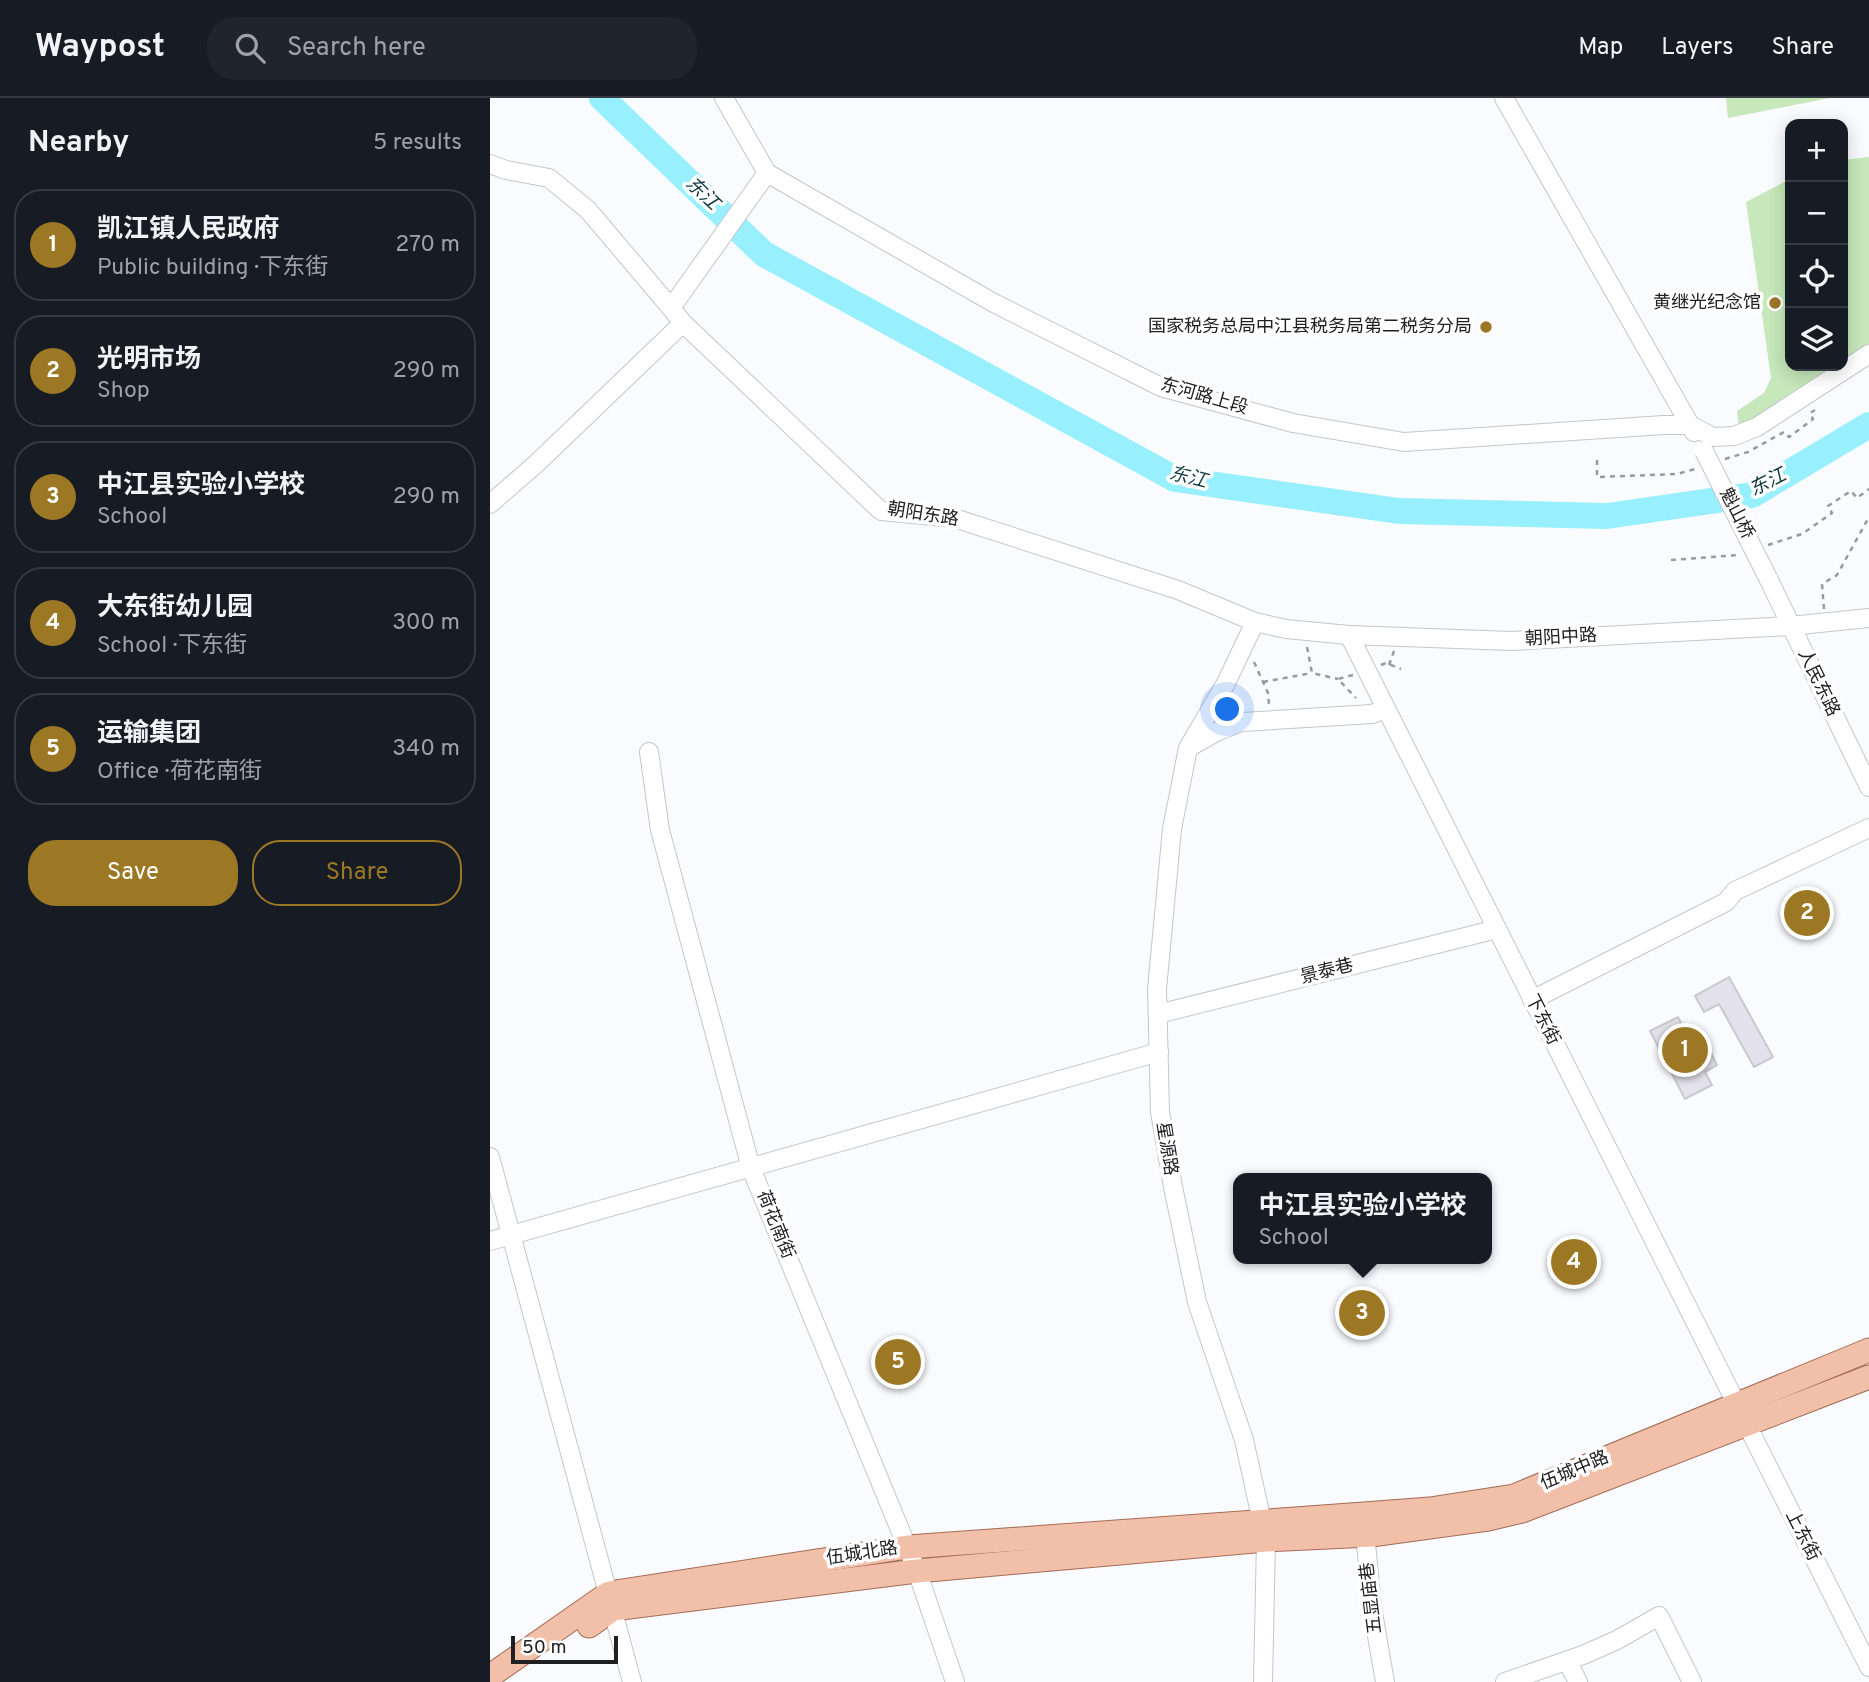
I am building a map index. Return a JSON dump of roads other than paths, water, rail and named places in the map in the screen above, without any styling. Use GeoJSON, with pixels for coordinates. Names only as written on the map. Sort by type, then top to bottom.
{"type":"FeatureCollection","features":[{"type":"Feature","properties":{"kind":"main road","name":"伍城中路"},"geometry":{"type":"LineString","coordinates":[[1365,1525],[1514,1496],[1869,1350]]}},
{"type":"Feature","properties":{"kind":"main road","name":"伍城中路"},"geometry":{"type":"LineString","coordinates":[[1264,1531],[1365,1525],[1453,1524],[1522,1511],[1869,1377]]}},
{"type":"Feature","properties":{"kind":"main road","name":"伍城北路"},"geometry":{"type":"LineString","coordinates":[[490,1676],[611,1601],[908,1547],[1264,1531]]}},
{"type":"Feature","properties":{"kind":"main road","name":"伍城北路"},"geometry":{"type":"LineString","coordinates":[[506,1682],[611,1601],[918,1571],[1264,1531]]}},
{"type":"Feature","properties":{"kind":"street","name":"魁山桥"},"geometry":{"type":"LineString","coordinates":[[1504,98],[1690,425],[1768,578]]}},
{"type":"Feature","properties":{"kind":"street"},"geometry":{"type":"LineString","coordinates":[[671,308],[762,180],[727,101]]}},
{"type":"Feature","properties":{"kind":"street","name":"朝阳东路"},"geometry":{"type":"LineString","coordinates":[[490,164],[506,170],[549,178],[588,210],[682,323],[881,510],[954,518],[1178,590],[1255,622]]}},
{"type":"Feature","properties":{"kind":"street","name":"东河路上段"},"geometry":{"type":"LineString","coordinates":[[762,180],[992,302],[1161,387],[1293,423],[1404,442],[1690,425]]}},
{"type":"Feature","properties":{"kind":"street"},"geometry":{"type":"LineString","coordinates":[[490,504],[536,464],[682,323]]}},
{"type":"Feature","properties":{"kind":"street"},"geometry":{"type":"LineString","coordinates":[[1690,425],[1713,437],[1734,436],[1757,427],[1869,354]]}},
{"type":"Feature","properties":{"kind":"street","name":"人民东路"},"geometry":{"type":"LineString","coordinates":[[1768,578],[1869,787]]}},
{"type":"Feature","properties":{"kind":"street","name":"朝阳中路"},"geometry":{"type":"LineString","coordinates":[[1255,622],[1286,629],[1349,635],[1511,641],[1790,626],[1869,618]]}},
{"type":"Feature","properties":{"kind":"street","name":"星源路"},"geometry":{"type":"LineString","coordinates":[[1255,622],[1226,682],[1188,748],[1172,829],[1157,989],[1160,1112],[1173,1187],[1197,1303],[1244,1440],[1264,1531],[1263,1682]]}},
{"type":"Feature","properties":{"kind":"street","name":"下东街"},"geometry":{"type":"LineString","coordinates":[[1349,635],[1735,1405]]}},
{"type":"Feature","properties":{"kind":"street"},"geometry":{"type":"LineString","coordinates":[[1188,748],[1242,722],[1373,714],[1386,709]]}},
{"type":"Feature","properties":{"kind":"street","name":"荷花南街"},"geometry":{"type":"LineString","coordinates":[[649,752],[660,830],[751,1168],[918,1571],[955,1682]]}},
{"type":"Feature","properties":{"kind":"street"},"geometry":{"type":"LineString","coordinates":[[1532,1000],[1726,902],[1735,891],[1869,828]]}},
{"type":"Feature","properties":{"kind":"street","name":"景泰巷"},"geometry":{"type":"LineString","coordinates":[[1158,1014],[1497,929]]}},
{"type":"Feature","properties":{"kind":"street"},"geometry":{"type":"LineString","coordinates":[[490,1241],[1159,1052]]}},
{"type":"Feature","properties":{"kind":"street"},"geometry":{"type":"LineString","coordinates":[[490,1157],[632,1682]]}},
{"type":"Feature","properties":{"kind":"street","name":"上东街"},"geometry":{"type":"LineString","coordinates":[[1735,1405],[1869,1667]]}},
{"type":"Feature","properties":{"kind":"street","name":"五显庙巷"},"geometry":{"type":"LineString","coordinates":[[1365,1525],[1371,1607],[1385,1682]]}},
{"type":"Feature","properties":{"kind":"street"},"geometry":{"type":"LineString","coordinates":[[1505,1682],[1567,1661],[1617,1640],[1659,1616],[1692,1682]]}},
{"type":"Feature","properties":{"kind":"street"},"geometry":{"type":"LineString","coordinates":[[1567,1661],[1578,1682]]}},
{"type":"Feature","properties":{"kind":"waterway","name":"东江"},"geometry":{"type":"LineString","coordinates":[[602,98],[764,254],[1175,479],[1399,511],[1607,516],[1752,495],[1869,425]]}},
{"type":"Feature","properties":{"kind":"place","name":"黄继光纪念馆"},"geometry":{"type":"Point","coordinates":[1775,303]}},
{"type":"Feature","properties":{"kind":"place","name":"国家税务总局中江县税务局第二税务分局"},"geometry":{"type":"Point","coordinates":[1486,327]}},
{"type":"Feature","properties":{"kind":"place","name":"光明市场"},"geometry":{"type":"Point","coordinates":[1807,913]}},
{"type":"Feature","properties":{"kind":"place","name":"凯江镇人民政府"},"geometry":{"type":"Point","coordinates":[1685,1050]}},
{"type":"Feature","properties":{"kind":"place","name":"大东街幼儿园"},"geometry":{"type":"Point","coordinates":[1574,1262]}},
{"type":"Feature","properties":{"kind":"place","name":"中江县实验小学校"},"geometry":{"type":"Point","coordinates":[1362,1313]}},
{"type":"Feature","properties":{"kind":"place","name":"运输集团"},"geometry":{"type":"Point","coordinates":[898,1362]}}]}
